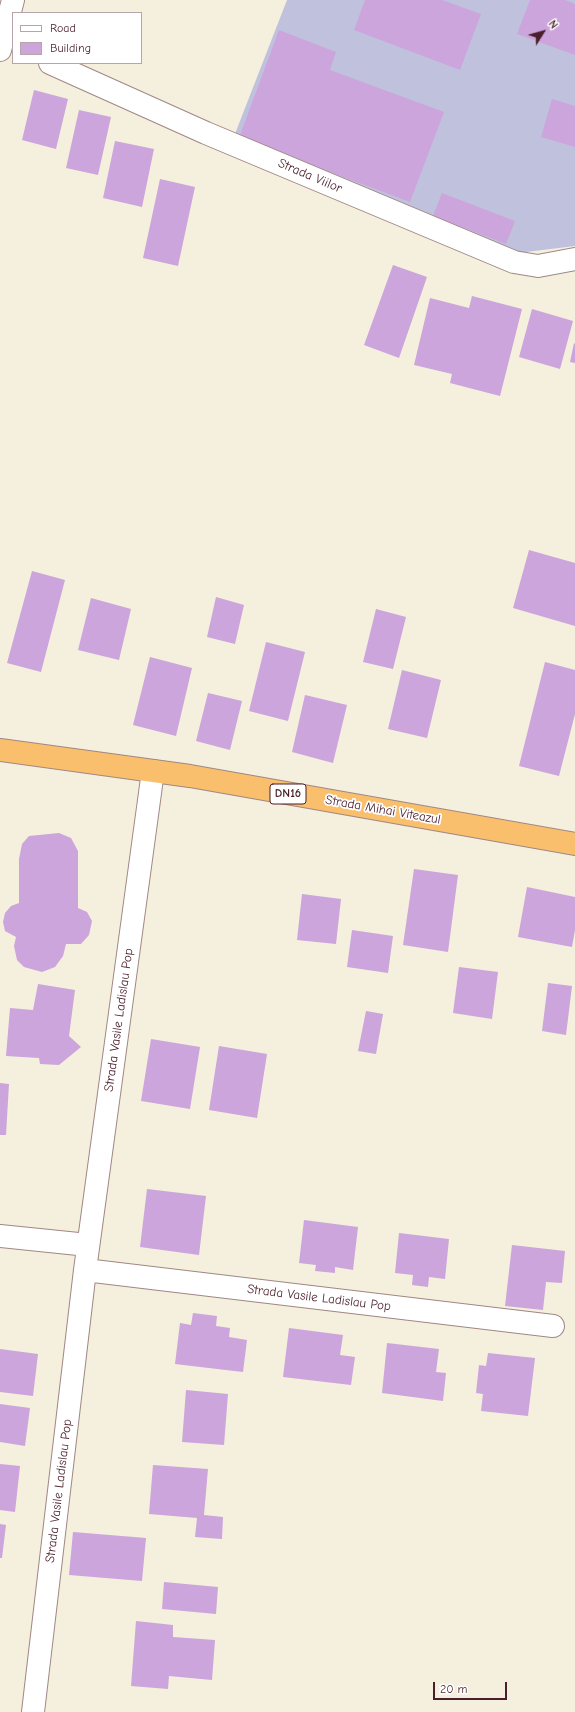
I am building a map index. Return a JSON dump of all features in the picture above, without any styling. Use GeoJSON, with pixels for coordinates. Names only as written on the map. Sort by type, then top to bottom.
{"type":"FeatureCollection","features":[{"type":"Feature","properties":{"kind":"highway","name":"Strada Mihai Viteazul"},"geometry":{"type":"LineString","coordinates":[[0,750],[153,771],[575,844]]}},
{"type":"Feature","properties":{"kind":"street"},"geometry":{"type":"LineString","coordinates":[[4,45],[13,0]]}},
{"type":"Feature","properties":{"kind":"street","name":"Strada Viilor"},"geometry":{"type":"LineString","coordinates":[[52,64],[206,133],[514,262],[538,266],[575,259]]}},
{"type":"Feature","properties":{"kind":"street","name":"Strada Vasile Ladislau Pop"},"geometry":{"type":"LineString","coordinates":[[32,1712],[88,1245],[153,771]]}},
{"type":"Feature","properties":{"kind":"street"},"geometry":{"type":"LineString","coordinates":[[0,1236],[88,1245]]}},
{"type":"Feature","properties":{"kind":"street","name":"Strada Vasile Ladislau Pop"},"geometry":{"type":"LineString","coordinates":[[85,1270],[553,1326]]}},
{"type":"Feature","properties":{"kind":"shaded area"},"geometry":{"type":"Polygon","coordinates":[[[287,0],[575,0],[575,246],[518,253],[233,139],[287,0]]]}},
{"type":"Feature","properties":{"kind":"building"},"geometry":{"type":"Polygon","coordinates":[[[365,0],[442,0],[481,14],[460,70],[354,30],[365,0]]]}},
{"type":"Feature","properties":{"kind":"building"},"geometry":{"type":"Polygon","coordinates":[[[530,0],[565,0],[575,4],[575,55],[517,34],[530,0]]]}},
{"type":"Feature","properties":{"kind":"building"},"geometry":{"type":"Polygon","coordinates":[[[279,30],[336,52],[330,70],[444,112],[410,202],[239,138],[279,30]]]}},
{"type":"Feature","properties":{"kind":"building"},"geometry":{"type":"Polygon","coordinates":[[[34,90],[68,99],[56,149],[22,140],[34,90]]]}},
{"type":"Feature","properties":{"kind":"building"},"geometry":{"type":"Polygon","coordinates":[[[552,99],[575,106],[575,147],[541,137],[552,99]]]}},
{"type":"Feature","properties":{"kind":"building"},"geometry":{"type":"Polygon","coordinates":[[[79,110],[111,117],[98,175],[66,168],[79,110]]]}},
{"type":"Feature","properties":{"kind":"building"},"geometry":{"type":"Polygon","coordinates":[[[115,141],[154,149],[142,207],[103,198],[115,141]]]}},
{"type":"Feature","properties":{"kind":"building"},"geometry":{"type":"Polygon","coordinates":[[[160,179],[195,187],[178,266],[143,258],[160,179]]]}},
{"type":"Feature","properties":{"kind":"building"},"geometry":{"type":"Polygon","coordinates":[[[442,193],[515,221],[506,244],[433,216],[442,193]]]}},
{"type":"Feature","properties":{"kind":"building"},"geometry":{"type":"Polygon","coordinates":[[[393,265],[427,277],[399,358],[364,345],[393,265]]]}},
{"type":"Feature","properties":{"kind":"building"},"geometry":{"type":"Polygon","coordinates":[[[472,296],[522,309],[500,396],[450,383],[452,374],[414,365],[430,298],[469,308],[472,296]]]}},
{"type":"Feature","properties":{"kind":"building"},"geometry":{"type":"Polygon","coordinates":[[[532,309],[573,321],[560,369],[519,357],[532,309]]]}},
{"type":"Feature","properties":{"kind":"building"},"geometry":{"type":"Polygon","coordinates":[[[574,343],[575,344],[575,363],[570,362],[574,343]]]}},
{"type":"Feature","properties":{"kind":"building"},"geometry":{"type":"Polygon","coordinates":[[[529,550],[575,563],[575,626],[513,608],[529,550]]]}},
{"type":"Feature","properties":{"kind":"building"},"geometry":{"type":"Polygon","coordinates":[[[32,571],[65,580],[41,672],[7,663],[32,571]]]}},
{"type":"Feature","properties":{"kind":"building"},"geometry":{"type":"Polygon","coordinates":[[[216,597],[244,605],[235,644],[207,637],[216,597]]]}},
{"type":"Feature","properties":{"kind":"building"},"geometry":{"type":"Polygon","coordinates":[[[91,598],[131,609],[119,660],[78,650],[91,598]]]}},
{"type":"Feature","properties":{"kind":"building"},"geometry":{"type":"Polygon","coordinates":[[[376,609],[406,617],[393,669],[363,662],[376,609]]]}},
{"type":"Feature","properties":{"kind":"building"},"geometry":{"type":"Polygon","coordinates":[[[266,642],[305,652],[288,721],[249,711],[266,642]]]}},
{"type":"Feature","properties":{"kind":"building"},"geometry":{"type":"Polygon","coordinates":[[[150,657],[192,668],[176,736],[133,725],[150,657]]]}},
{"type":"Feature","properties":{"kind":"building"},"geometry":{"type":"Polygon","coordinates":[[[545,662],[575,670],[575,714],[559,776],[519,766],[545,662]]]}},
{"type":"Feature","properties":{"kind":"building"},"geometry":{"type":"Polygon","coordinates":[[[402,670],[441,680],[427,738],[388,729],[402,670]]]}},
{"type":"Feature","properties":{"kind":"building"},"geometry":{"type":"Polygon","coordinates":[[[208,693],[242,701],[230,750],[196,741],[208,693]]]}},
{"type":"Feature","properties":{"kind":"building"},"geometry":{"type":"Polygon","coordinates":[[[305,695],[347,705],[333,763],[292,752],[305,695]]]}},
{"type":"Feature","properties":{"kind":"building"},"geometry":{"type":"Polygon","coordinates":[[[59,833],[71,838],[78,851],[78,908],[87,912],[92,921],[89,935],[81,944],[66,944],[63,956],[55,967],[42,972],[24,967],[17,960],[14,946],[16,937],[5,931],[3,922],[5,913],[11,906],[19,903],[19,859],[22,844],[29,836],[59,833]]]}},
{"type":"Feature","properties":{"kind":"building"},"geometry":{"type":"Polygon","coordinates":[[[414,869],[458,875],[448,952],[403,945],[414,869]]]}},
{"type":"Feature","properties":{"kind":"building"},"geometry":{"type":"Polygon","coordinates":[[[527,887],[575,897],[575,930],[572,947],[518,937],[527,887]]]}},
{"type":"Feature","properties":{"kind":"building"},"geometry":{"type":"Polygon","coordinates":[[[302,894],[341,899],[336,944],[297,940],[302,894]]]}},
{"type":"Feature","properties":{"kind":"building"},"geometry":{"type":"Polygon","coordinates":[[[352,930],[393,936],[388,973],[347,967],[352,930]]]}},
{"type":"Feature","properties":{"kind":"building"},"geometry":{"type":"Polygon","coordinates":[[[459,967],[498,972],[492,1019],[453,1013],[459,967]]]}},
{"type":"Feature","properties":{"kind":"building"},"geometry":{"type":"Polygon","coordinates":[[[548,983],[572,986],[566,1035],[542,1031],[548,983]]]}},
{"type":"Feature","properties":{"kind":"building"},"geometry":{"type":"Polygon","coordinates":[[[38,984],[75,990],[69,1036],[81,1047],[59,1065],[40,1064],[39,1058],[6,1056],[10,1008],[33,1010],[38,984]]]}},
{"type":"Feature","properties":{"kind":"building"},"geometry":{"type":"Polygon","coordinates":[[[366,1011],[383,1014],[376,1054],[358,1051],[366,1011]]]}},
{"type":"Feature","properties":{"kind":"building"},"geometry":{"type":"Polygon","coordinates":[[[151,1039],[200,1047],[190,1109],[141,1101],[151,1039]]]}},
{"type":"Feature","properties":{"kind":"building"},"geometry":{"type":"Polygon","coordinates":[[[219,1046],[267,1054],[257,1118],[209,1110],[219,1046]]]}},
{"type":"Feature","properties":{"kind":"building"},"geometry":{"type":"Polygon","coordinates":[[[0,1083],[9,1084],[6,1135],[0,1135],[0,1083]]]}},
{"type":"Feature","properties":{"kind":"building"},"geometry":{"type":"Polygon","coordinates":[[[147,1189],[206,1196],[199,1255],[140,1247],[147,1189]]]}},
{"type":"Feature","properties":{"kind":"building"},"geometry":{"type":"Polygon","coordinates":[[[304,1220],[358,1227],[353,1270],[335,1267],[335,1273],[315,1271],[316,1265],[299,1263],[304,1220]]]}},
{"type":"Feature","properties":{"kind":"building"},"geometry":{"type":"Polygon","coordinates":[[[399,1233],[449,1239],[445,1279],[429,1277],[428,1287],[412,1285],[413,1275],[395,1273],[399,1233]]]}},
{"type":"Feature","properties":{"kind":"building"},"geometry":{"type":"Polygon","coordinates":[[[512,1245],[565,1251],[562,1283],[546,1282],[543,1310],[505,1306],[512,1245]]]}},
{"type":"Feature","properties":{"kind":"building"},"geometry":{"type":"Polygon","coordinates":[[[193,1313],[217,1316],[216,1326],[230,1328],[229,1337],[247,1340],[243,1372],[175,1364],[180,1323],[191,1325],[193,1313]]]}},
{"type":"Feature","properties":{"kind":"building"},"geometry":{"type":"Polygon","coordinates":[[[289,1328],[343,1335],[340,1355],[355,1357],[351,1385],[283,1377],[289,1328]]]}},
{"type":"Feature","properties":{"kind":"building"},"geometry":{"type":"Polygon","coordinates":[[[387,1343],[439,1349],[436,1372],[446,1373],[443,1401],[382,1393],[387,1343]]]}},
{"type":"Feature","properties":{"kind":"building"},"geometry":{"type":"Polygon","coordinates":[[[0,1349],[38,1354],[33,1396],[0,1392],[0,1349]]]}},
{"type":"Feature","properties":{"kind":"building"},"geometry":{"type":"Polygon","coordinates":[[[488,1353],[535,1358],[528,1416],[481,1411],[483,1394],[476,1393],[479,1365],[486,1366],[488,1353]]]}},
{"type":"Feature","properties":{"kind":"building"},"geometry":{"type":"Polygon","coordinates":[[[186,1390],[228,1394],[224,1445],[182,1442],[186,1390]]]}},
{"type":"Feature","properties":{"kind":"building"},"geometry":{"type":"Polygon","coordinates":[[[0,1404],[30,1408],[25,1446],[0,1442],[0,1404]]]}},
{"type":"Feature","properties":{"kind":"building"},"geometry":{"type":"Polygon","coordinates":[[[0,1464],[20,1466],[15,1512],[0,1510],[0,1464]]]}},
{"type":"Feature","properties":{"kind":"building"},"geometry":{"type":"Polygon","coordinates":[[[153,1465],[208,1469],[204,1515],[223,1517],[222,1539],[195,1537],[197,1518],[149,1514],[153,1465]]]}},
{"type":"Feature","properties":{"kind":"building"},"geometry":{"type":"Polygon","coordinates":[[[0,1524],[6,1525],[2,1558],[0,1558],[0,1524]]]}},
{"type":"Feature","properties":{"kind":"building"},"geometry":{"type":"Polygon","coordinates":[[[73,1532],[146,1538],[142,1581],[69,1575],[73,1532]]]}},
{"type":"Feature","properties":{"kind":"building"},"geometry":{"type":"Polygon","coordinates":[[[164,1582],[218,1587],[216,1614],[162,1609],[164,1582]]]}},
{"type":"Feature","properties":{"kind":"building"},"geometry":{"type":"Polygon","coordinates":[[[136,1621],[173,1625],[173,1637],[215,1640],[212,1680],[169,1676],[168,1689],[131,1686],[136,1621]]]}}]}
